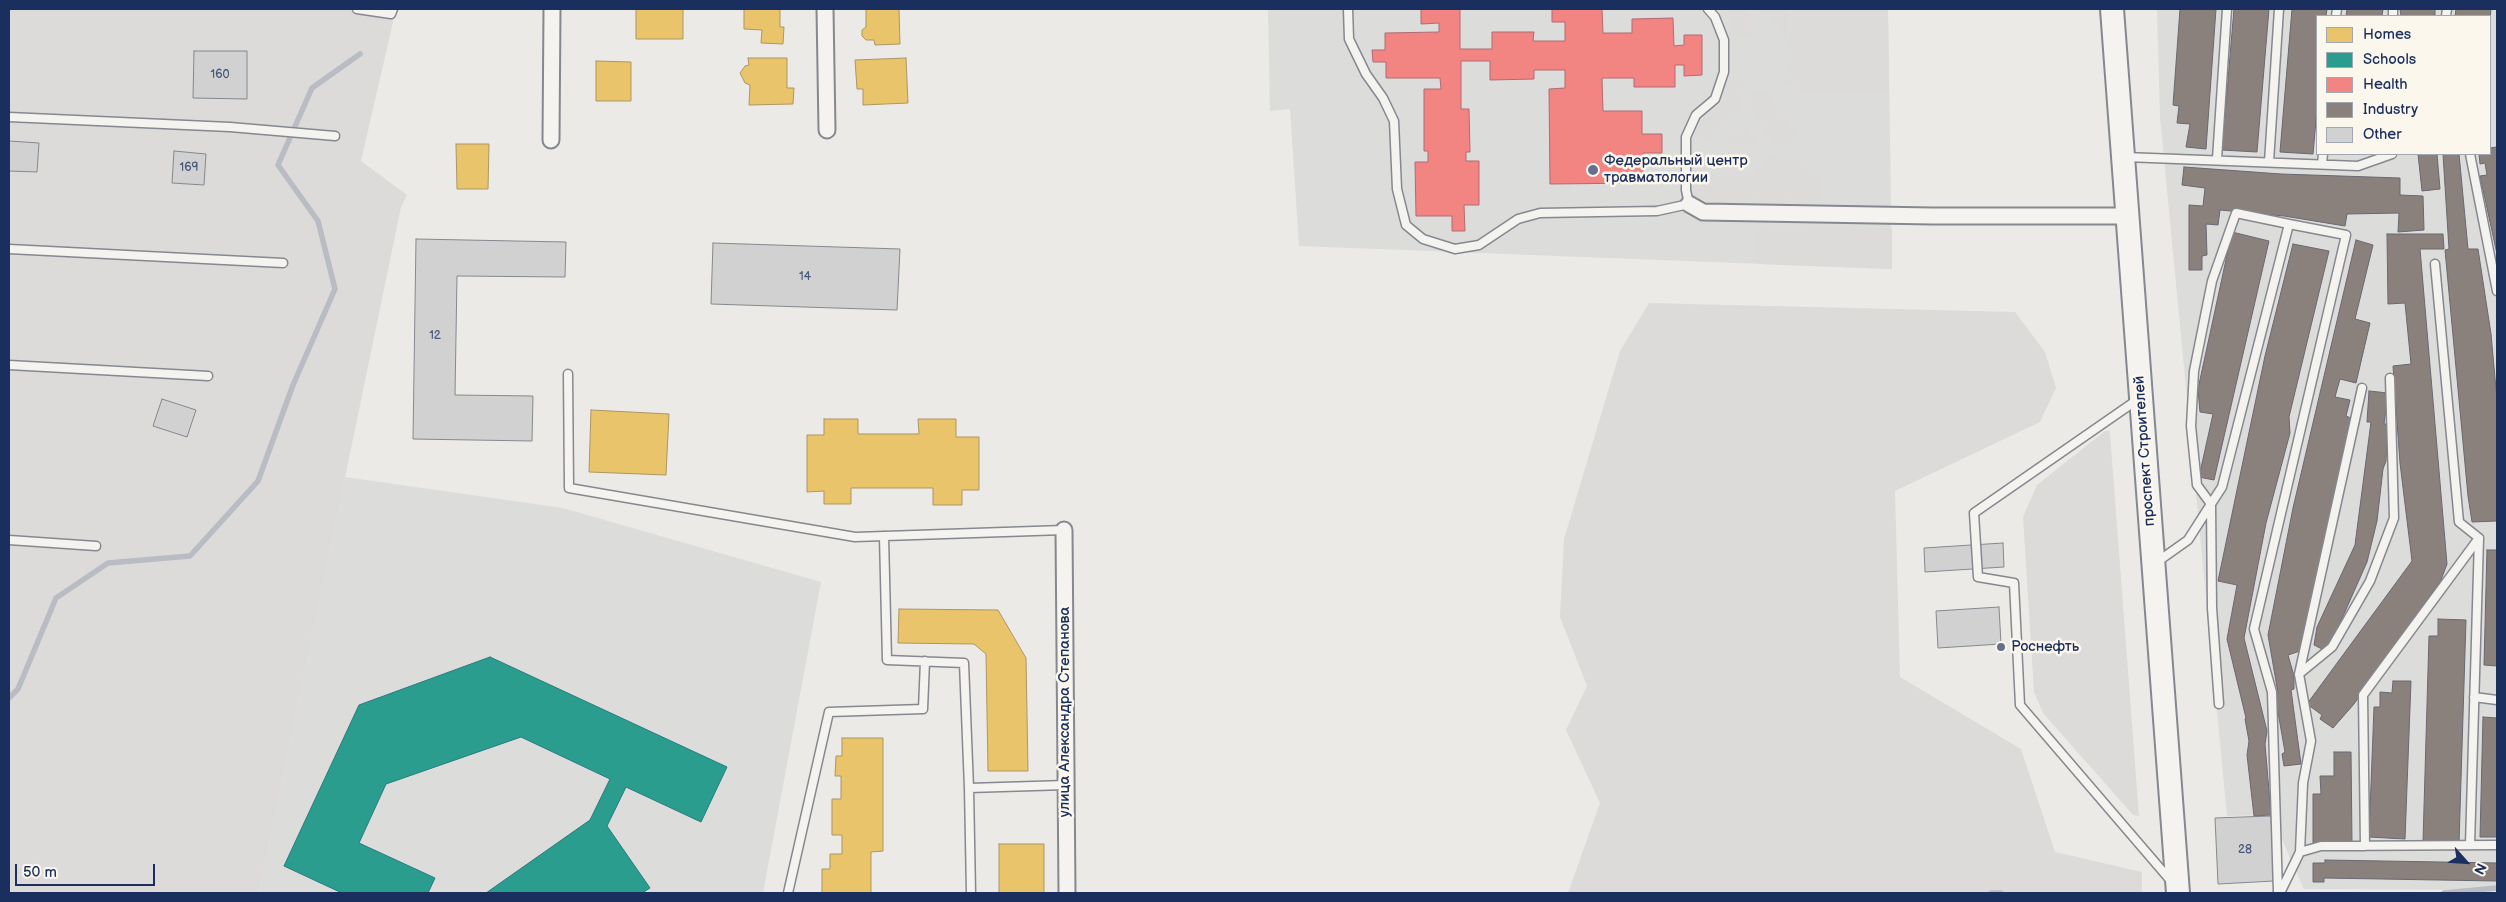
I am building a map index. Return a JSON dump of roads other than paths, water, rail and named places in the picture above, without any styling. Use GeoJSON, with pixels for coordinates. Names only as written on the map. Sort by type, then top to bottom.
{"type":"FeatureCollection","features":[{"type":"Feature","properties":{"kind":"main road","name":"проспект Строителей"},"geometry":{"type":"LineString","coordinates":[[2112,9],[2178,891]]}},
{"type":"Feature","properties":{"kind":"street"},"geometry":{"type":"LineString","coordinates":[[551,140],[552,9]]}},
{"type":"Feature","properties":{"kind":"street"},"geometry":{"type":"LineString","coordinates":[[825,9],[827,130]]}},
{"type":"Feature","properties":{"kind":"street"},"geometry":{"type":"LineString","coordinates":[[1690,204],[1703,212],[1932,216],[2127,216]]}},
{"type":"Feature","properties":{"kind":"street","name":"улица Александра Степанова"},"geometry":{"type":"LineString","coordinates":[[1064,530],[1067,893]]}},
{"type":"Feature","properties":{"kind":"lane"},"geometry":{"type":"LineString","coordinates":[[357,9],[391,14],[392,9]]}},
{"type":"Feature","properties":{"kind":"lane"},"geometry":{"type":"LineString","coordinates":[[1348,9],[1349,39],[1366,74],[1383,98],[1394,121],[1397,189],[1406,225],[1423,240],[1455,248],[1478,245],[1518,219],[1540,213],[1657,212],[1690,204],[1686,190],[1686,137],[1696,115],[1715,99],[1724,72],[1724,40],[1715,17],[1708,9]]}},
{"type":"Feature","properties":{"kind":"lane"},"geometry":{"type":"LineString","coordinates":[[2217,159],[2227,9]]}},
{"type":"Feature","properties":{"kind":"lane"},"geometry":{"type":"LineString","coordinates":[[2269,162],[2279,9]]}},
{"type":"Feature","properties":{"kind":"lane"},"geometry":{"type":"LineString","coordinates":[[9,117],[230,127],[335,136]]}},
{"type":"Feature","properties":{"kind":"lane"},"geometry":{"type":"LineString","coordinates":[[2322,164],[2323,155]]}},
{"type":"Feature","properties":{"kind":"lane"},"geometry":{"type":"LineString","coordinates":[[2123,157],[2217,159],[2358,166],[2387,155]]}},
{"type":"Feature","properties":{"kind":"lane"},"geometry":{"type":"LineString","coordinates":[[2470,155],[2497,291]]}},
{"type":"Feature","properties":{"kind":"lane"},"geometry":{"type":"LineString","coordinates":[[2219,704],[2212,608],[2211,504],[2198,485],[2191,426],[2194,371],[2212,281],[2236,213],[2346,235],[2254,629],[2272,692],[2279,893]]}},
{"type":"Feature","properties":{"kind":"lane"},"geometry":{"type":"LineString","coordinates":[[2154,565],[2188,540],[2222,487],[2289,224]]}},
{"type":"Feature","properties":{"kind":"lane"},"geometry":{"type":"LineString","coordinates":[[9,249],[283,262]]}},
{"type":"Feature","properties":{"kind":"lane"},"geometry":{"type":"LineString","coordinates":[[2435,264],[2458,522],[2479,538]]}},
{"type":"Feature","properties":{"kind":"lane"},"geometry":{"type":"LineString","coordinates":[[9,364],[208,376]]}},
{"type":"Feature","properties":{"kind":"lane"},"geometry":{"type":"LineString","coordinates":[[568,374],[569,488],[855,537],[1064,530]]}},
{"type":"Feature","properties":{"kind":"lane"},"geometry":{"type":"LineString","coordinates":[[2299,674],[2332,647],[2370,581],[2394,518],[2390,378]]}},
{"type":"Feature","properties":{"kind":"lane"},"geometry":{"type":"LineString","coordinates":[[2279,893],[2300,852],[2303,783],[2311,741],[2299,674],[2362,388]]}},
{"type":"Feature","properties":{"kind":"lane"},"geometry":{"type":"LineString","coordinates":[[2141,398],[1974,513],[1978,577],[2014,583],[2020,705],[2178,891]]}},
{"type":"Feature","properties":{"kind":"lane"},"geometry":{"type":"LineString","coordinates":[[884,536],[887,660],[964,663],[971,893]]}},
{"type":"Feature","properties":{"kind":"lane"},"geometry":{"type":"LineString","coordinates":[[2470,845],[2479,538]]}},
{"type":"Feature","properties":{"kind":"lane"},"geometry":{"type":"LineString","coordinates":[[2364,846],[2363,695],[2479,538]]}},
{"type":"Feature","properties":{"kind":"lane"},"geometry":{"type":"LineString","coordinates":[[9,540],[96,546]]}},
{"type":"Feature","properties":{"kind":"lane"},"geometry":{"type":"LineString","coordinates":[[788,893],[829,712],[923,709],[925,661]]}},
{"type":"Feature","properties":{"kind":"lane"},"geometry":{"type":"LineString","coordinates":[[2474,697],[2497,700]]}},
{"type":"Feature","properties":{"kind":"lane"},"geometry":{"type":"LineString","coordinates":[[969,788],[1066,785]]}},
{"type":"Feature","properties":{"kind":"lane"},"geometry":{"type":"LineString","coordinates":[[2300,852],[2321,846],[2497,845]]}},
{"type":"Feature","properties":{"kind":"waterway"},"geometry":{"type":"LineString","coordinates":[[9,698],[18,689],[56,598],[108,563],[190,556],[258,481],[293,385],[335,289],[318,221],[278,165],[312,88],[360,54]]}},
{"type":"Feature","properties":{"kind":"waterway"},"geometry":{"type":"LineString","coordinates":[[2444,893],[2497,888]]}},
{"type":"Feature","properties":{"kind":"waterway"},"geometry":{"type":"LineString","coordinates":[[1991,893],[2001,893]]}},
{"type":"Feature","properties":{"kind":"place","name":"Федеральный центр травматологии"},"geometry":{"type":"Point","coordinates":[1593,170]}},
{"type":"Feature","properties":{"kind":"place","name":"Роснефть"},"geometry":{"type":"Point","coordinates":[2001,647]}}]}
